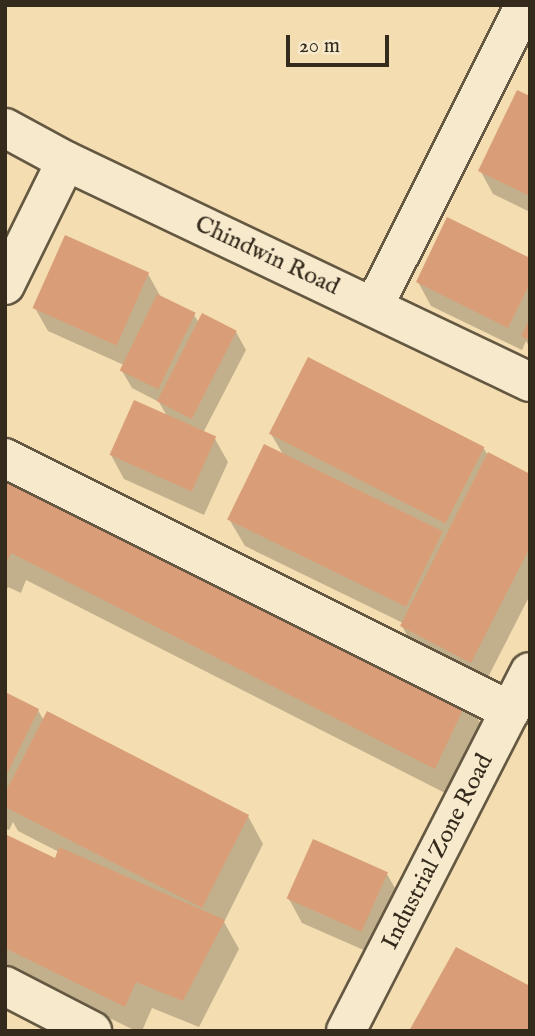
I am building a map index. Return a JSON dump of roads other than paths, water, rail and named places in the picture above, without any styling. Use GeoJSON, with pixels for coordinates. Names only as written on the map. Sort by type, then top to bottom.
{"type":"FeatureCollection","features":[{"type":"Feature","properties":{"kind":"street"},"geometry":{"type":"LineString","coordinates":[[374,306],[525,5]]}},
{"type":"Feature","properties":{"kind":"street","name":"Chindwin Road"},"geometry":{"type":"LineString","coordinates":[[5,128],[66,161],[530,382]]}},
{"type":"Feature","properties":{"kind":"street"},"geometry":{"type":"LineString","coordinates":[[5,285],[66,161]]}},
{"type":"Feature","properties":{"kind":"street"},"geometry":{"type":"LineString","coordinates":[[5,458],[510,711]]}},
{"type":"Feature","properties":{"kind":"street","name":"Industrial Zone Road"},"geometry":{"type":"LineString","coordinates":[[346,1031],[530,672]]}},
{"type":"Feature","properties":{"kind":"street"},"geometry":{"type":"LineString","coordinates":[[5,986],[92,1031]]}}]}
